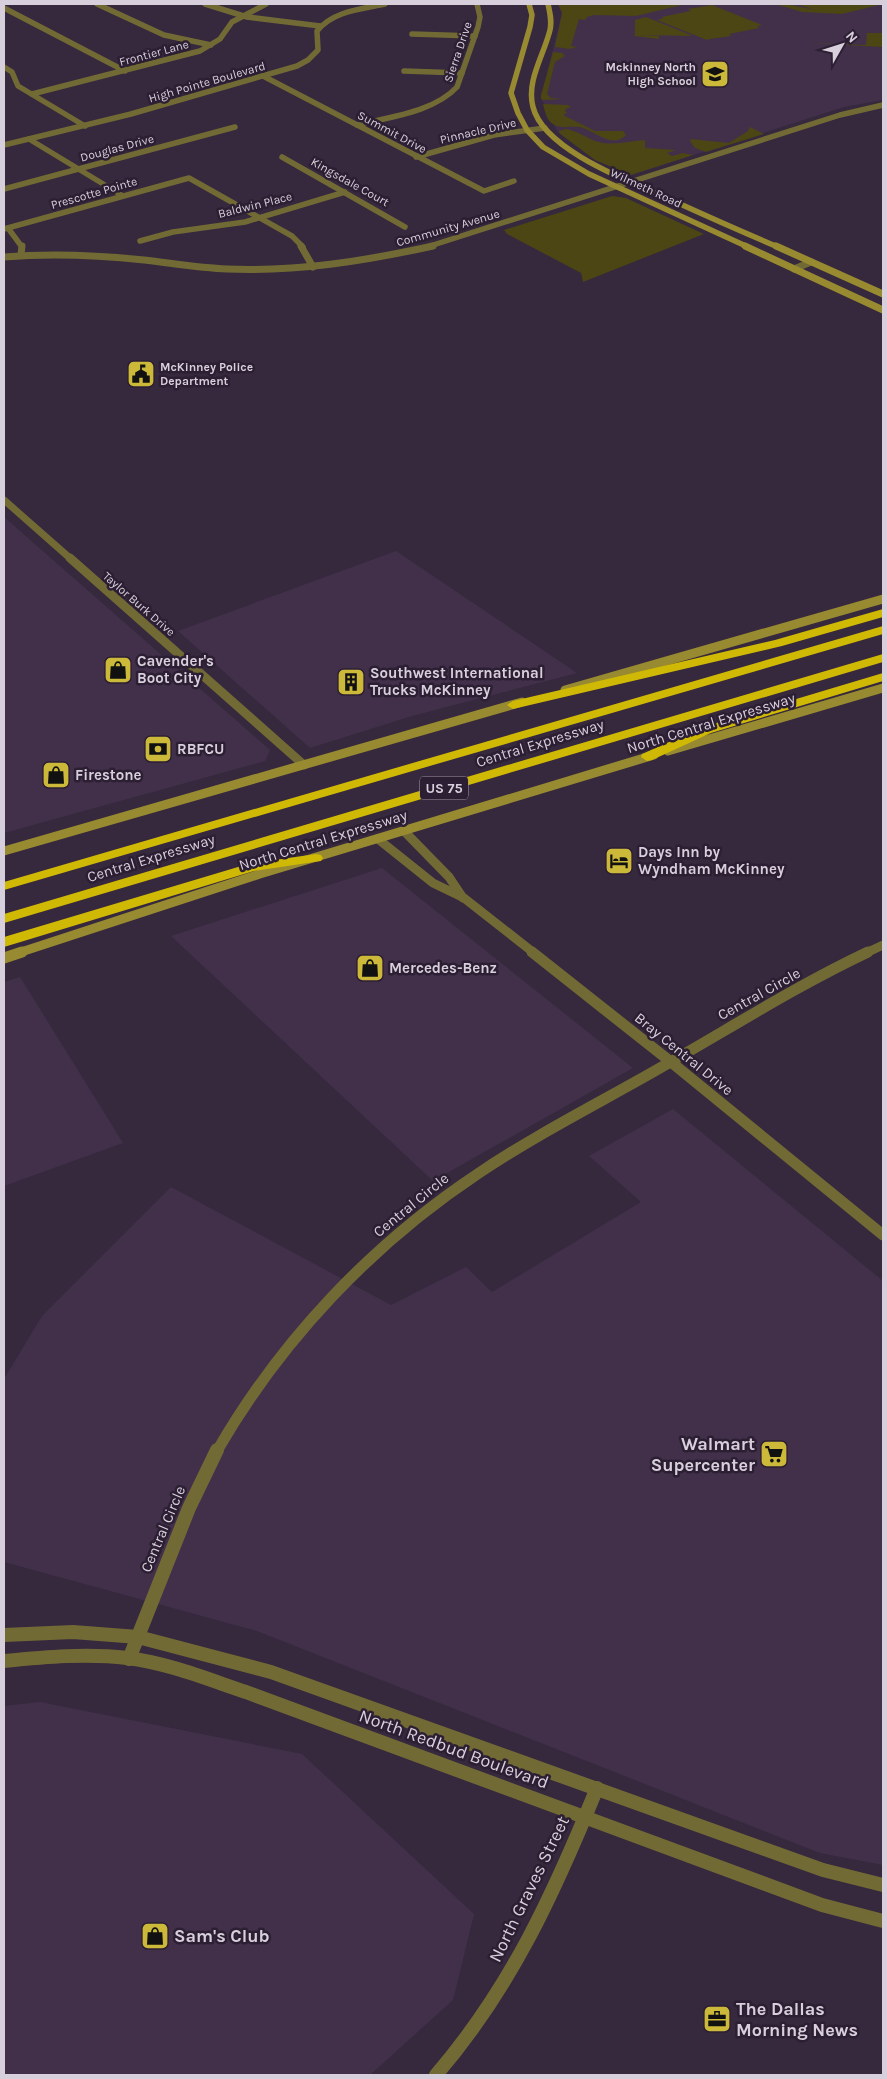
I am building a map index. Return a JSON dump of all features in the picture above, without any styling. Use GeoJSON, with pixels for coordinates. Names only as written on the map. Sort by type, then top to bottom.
{"type":"FeatureCollection","features":[{"type":"Feature","properties":{"kind":"highway"},"geometry":{"type":"LineString","coordinates":[[513,705],[778,643],[883,613]]}},
{"type":"Feature","properties":{"kind":"highway","name":"Central Expressway"},"geometry":{"type":"LineString","coordinates":[[4,886],[883,630]]}},
{"type":"Feature","properties":{"kind":"highway","name":"Central Expressway"},"geometry":{"type":"LineString","coordinates":[[4,919],[883,658]]}},
{"type":"Feature","properties":{"kind":"highway"},"geometry":{"type":"LineString","coordinates":[[648,757],[707,730],[883,677]]}},
{"type":"Feature","properties":{"kind":"highway"},"geometry":{"type":"LineString","coordinates":[[4,942],[253,867],[316,858]]}},
{"type":"Feature","properties":{"kind":"main road","name":"Wilmeth Road"},"geometry":{"type":"LineString","coordinates":[[529,4],[531,23],[511,93],[520,120],[538,142],[557,157],[618,188],[883,310]]}},
{"type":"Feature","properties":{"kind":"main road","name":"Wilmeth Road"},"geometry":{"type":"LineString","coordinates":[[548,4],[551,24],[532,96],[536,115],[545,128],[559,142],[580,157],[633,183],[883,294]]}},
{"type":"Feature","properties":{"kind":"main road"},"geometry":{"type":"LineString","coordinates":[[524,48],[544,49]]}},
{"type":"Feature","properties":{"kind":"main road"},"geometry":{"type":"LineString","coordinates":[[4,851],[883,599]]}},
{"type":"Feature","properties":{"kind":"main road","name":"North Central Expressway"},"geometry":{"type":"LineString","coordinates":[[4,958],[134,914],[316,858],[883,688]]}},
{"type":"Feature","properties":{"kind":"street"},"geometry":{"type":"LineString","coordinates":[[98,4],[164,35],[212,45]]}},
{"type":"Feature","properties":{"kind":"street"},"geometry":{"type":"LineString","coordinates":[[205,4],[239,17],[320,26],[346,12],[385,4]]}},
{"type":"Feature","properties":{"kind":"street","name":"Frontier Lane"},"geometry":{"type":"LineString","coordinates":[[32,94],[189,54],[212,45],[220,39],[229,24],[266,4]]}},
{"type":"Feature","properties":{"kind":"street","name":"Sierra Drive"},"geometry":{"type":"LineString","coordinates":[[357,125],[442,100],[455,92],[480,17],[477,4]]}},
{"type":"Feature","properties":{"kind":"street"},"geometry":{"type":"LineString","coordinates":[[4,8],[125,71]]}},
{"type":"Feature","properties":{"kind":"street","name":"High Pointe Boulevard"},"geometry":{"type":"LineString","coordinates":[[4,146],[85,126],[297,66],[312,58],[318,50],[316,34],[320,26]]}},
{"type":"Feature","properties":{"kind":"street"},"geometry":{"type":"LineString","coordinates":[[412,34],[475,36]]}},
{"type":"Feature","properties":{"kind":"street"},"geometry":{"type":"LineString","coordinates":[[4,67],[12,72],[18,86],[85,126]]}},
{"type":"Feature","properties":{"kind":"street"},"geometry":{"type":"LineString","coordinates":[[404,70],[462,73]]}},
{"type":"Feature","properties":{"kind":"street","name":"Summit Drive"},"geometry":{"type":"LineString","coordinates":[[263,76],[484,191],[514,182]]}},
{"type":"Feature","properties":{"kind":"street","name":"Community Avenue"},"geometry":{"type":"LineString","coordinates":[[4,257],[21,255],[89,256],[225,269],[313,267],[384,257],[434,246],[840,115],[883,105]]}},
{"type":"Feature","properties":{"kind":"street","name":"Douglas Drive"},"geometry":{"type":"LineString","coordinates":[[4,189],[235,127]]}},
{"type":"Feature","properties":{"kind":"street","name":"Pinnacle Drive"},"geometry":{"type":"LineString","coordinates":[[416,157],[486,137],[545,128]]}},
{"type":"Feature","properties":{"kind":"street"},"geometry":{"type":"LineString","coordinates":[[29,139],[123,196]]}},
{"type":"Feature","properties":{"kind":"street","name":"Kingsdale Court"},"geometry":{"type":"LineString","coordinates":[[282,157],[406,227]]}},
{"type":"Feature","properties":{"kind":"street","name":"Prescotte Pointe"},"geometry":{"type":"LineString","coordinates":[[6,228],[190,178],[261,217]]}},
{"type":"Feature","properties":{"kind":"street","name":"Baldwin Place"},"geometry":{"type":"LineString","coordinates":[[140,241],[151,236],[170,232],[231,225],[345,192]]}},
{"type":"Feature","properties":{"kind":"street"},"geometry":{"type":"LineString","coordinates":[[261,217],[292,236],[305,250],[313,267]]}},
{"type":"Feature","properties":{"kind":"street"},"geometry":{"type":"LineString","coordinates":[[6,228],[22,246],[21,255]]}},
{"type":"Feature","properties":{"kind":"street"},"geometry":{"type":"LineString","coordinates":[[794,269],[811,262]]}},
{"type":"Feature","properties":{"kind":"street","name":"Taylor Burk Drive"},"geometry":{"type":"LineString","coordinates":[[4,500],[304,765]]}},
{"type":"Feature","properties":{"kind":"street","name":"Bray Central Drive"},"geometry":{"type":"LineString","coordinates":[[404,831],[449,877],[464,898]]}},
{"type":"Feature","properties":{"kind":"street","name":"Bray Central Drive"},"geometry":{"type":"LineString","coordinates":[[378,839],[433,883],[464,898],[671,1062],[883,1235]]}},
{"type":"Feature","properties":{"kind":"street","name":"Central Circle"},"geometry":{"type":"LineString","coordinates":[[129,1658],[162,1572],[196,1492],[232,1424],[266,1374],[304,1326],[335,1292],[430,1208],[479,1173],[801,988],[883,944]]}},
{"type":"Feature","properties":{"kind":"street","name":"North Redbud Boulevard"},"geometry":{"type":"LineString","coordinates":[[4,1635],[73,1632],[138,1637],[271,1672],[823,1870],[883,1885]]}},
{"type":"Feature","properties":{"kind":"street","name":"North Redbud Boulevard"},"geometry":{"type":"LineString","coordinates":[[4,1661],[65,1656],[129,1658],[190,1674],[246,1692],[822,1905],[883,1921]]}},
{"type":"Feature","properties":{"kind":"street","name":"North Graves Street"},"geometry":{"type":"LineString","coordinates":[[436,2075],[473,2029],[513,1968],[546,1905],[596,1788]]}},
{"type":"Feature","properties":{"kind":"shaded area","name":"Mckinney North High School"},"geometry":{"type":"Polygon","coordinates":[[[558,4],[883,4],[883,100],[844,107],[631,175],[595,160],[557,131],[541,98],[562,13],[558,4]]]}},
{"type":"Feature","properties":{"kind":"shaded area"},"geometry":{"type":"Polygon","coordinates":[[[558,4],[686,4],[636,16],[594,15],[587,17],[585,20],[579,19],[571,46],[577,47],[570,49],[555,47],[562,13],[558,4]]]}},
{"type":"Feature","properties":{"kind":"shaded area"},"geometry":{"type":"Polygon","coordinates":[[[775,4],[787,4],[815,10],[796,4],[883,4],[842,14],[802,12],[775,4]]]}},
{"type":"Feature","properties":{"kind":"shaded area"},"geometry":{"type":"Polygon","coordinates":[[[712,5],[762,25],[757,26],[759,28],[729,34],[731,36],[707,40],[657,20],[664,18],[661,17],[691,11],[688,9],[712,5]]]}},
{"type":"Feature","properties":{"kind":"shaded area"},"geometry":{"type":"Polygon","coordinates":[[[646,17],[691,36],[640,35],[659,36],[659,39],[634,36],[635,20],[646,17]]]}},
{"type":"Feature","properties":{"kind":"shaded area"},"geometry":{"type":"Polygon","coordinates":[[[867,33],[883,33],[883,47],[806,43],[866,45],[867,33]]]}},
{"type":"Feature","properties":{"kind":"shaded area"},"geometry":{"type":"Polygon","coordinates":[[[553,52],[562,53],[565,56],[555,62],[547,94],[551,98],[562,99],[543,100],[541,95],[553,52]]]}},
{"type":"Feature","properties":{"kind":"shaded area"},"geometry":{"type":"Polygon","coordinates":[[[543,104],[568,105],[571,107],[566,109],[567,113],[563,115],[595,131],[623,131],[626,135],[621,139],[609,140],[580,127],[556,126],[547,118],[543,104]]]}},
{"type":"Feature","properties":{"kind":"shaded area"},"geometry":{"type":"Polygon","coordinates":[[[750,127],[764,134],[706,152],[695,148],[690,141],[691,139],[729,143],[748,131],[750,127]]]}},
{"type":"Feature","properties":{"kind":"shaded area"},"geometry":{"type":"Polygon","coordinates":[[[566,129],[599,142],[616,143],[645,140],[645,148],[676,150],[667,153],[672,156],[683,153],[693,155],[631,175],[595,160],[559,133],[559,131],[566,129]]]}},
{"type":"Feature","properties":{"kind":"shaded area"},"geometry":{"type":"Polygon","coordinates":[[[612,196],[626,198],[704,234],[583,282],[581,273],[507,234],[504,230],[612,196]]]}},
{"type":"Feature","properties":{"kind":"shaded area"},"geometry":{"type":"Polygon","coordinates":[[[4,517],[270,750],[265,761],[4,833],[4,517]]]}},
{"type":"Feature","properties":{"kind":"shaded area"},"geometry":{"type":"Polygon","coordinates":[[[396,551],[577,673],[412,716],[310,748],[178,631],[396,551]]]}},
{"type":"Feature","properties":{"kind":"shaded area"},"geometry":{"type":"Polygon","coordinates":[[[382,868],[633,1068],[433,1181],[171,936],[382,868]]]}},
{"type":"Feature","properties":{"kind":"shaded area"},"geometry":{"type":"Polygon","coordinates":[[[20,977],[123,1143],[4,1186],[4,982],[20,977]]]}},
{"type":"Feature","properties":{"kind":"shaded area"},"geometry":{"type":"Polygon","coordinates":[[[673,1109],[883,1281],[883,1865],[820,1853],[257,1631],[4,1562],[4,1379],[42,1316],[171,1187],[391,1305],[466,1267],[492,1292],[641,1202],[589,1156],[673,1109]]]}},
{"type":"Feature","properties":{"kind":"shaded area"},"geometry":{"type":"Polygon","coordinates":[[[40,1702],[302,1754],[474,1914],[453,2000],[370,2075],[4,2075],[4,1706],[40,1702]]]}},
{"type":"Feature","properties":{"kind":"place","name":"Mckinney North High School"},"geometry":{"type":"Point","coordinates":[715,74]}},
{"type":"Feature","properties":{"kind":"place","name":"McKinney Police Department"},"geometry":{"type":"Point","coordinates":[141,374]}},
{"type":"Feature","properties":{"kind":"place","name":"Cavender's Boot City"},"geometry":{"type":"Point","coordinates":[118,670]}},
{"type":"Feature","properties":{"kind":"place","name":"Southwest International Trucks McKinney"},"geometry":{"type":"Point","coordinates":[351,682]}},
{"type":"Feature","properties":{"kind":"place","name":"RBFCU"},"geometry":{"type":"Point","coordinates":[158,749]}},
{"type":"Feature","properties":{"kind":"place","name":"Firestone"},"geometry":{"type":"Point","coordinates":[56,775]}},
{"type":"Feature","properties":{"kind":"place","name":"Days Inn by Wyndham McKinney"},"geometry":{"type":"Point","coordinates":[619,861]}},
{"type":"Feature","properties":{"kind":"place","name":"Mercedes-Benz"},"geometry":{"type":"Point","coordinates":[370,968]}},
{"type":"Feature","properties":{"kind":"place","name":"Walmart Supercenter"},"geometry":{"type":"Point","coordinates":[774,1454]}},
{"type":"Feature","properties":{"kind":"place","name":"Sam's Club"},"geometry":{"type":"Point","coordinates":[155,1936]}},
{"type":"Feature","properties":{"kind":"place","name":"The Dallas Morning News"},"geometry":{"type":"Point","coordinates":[717,2019]}}]}
